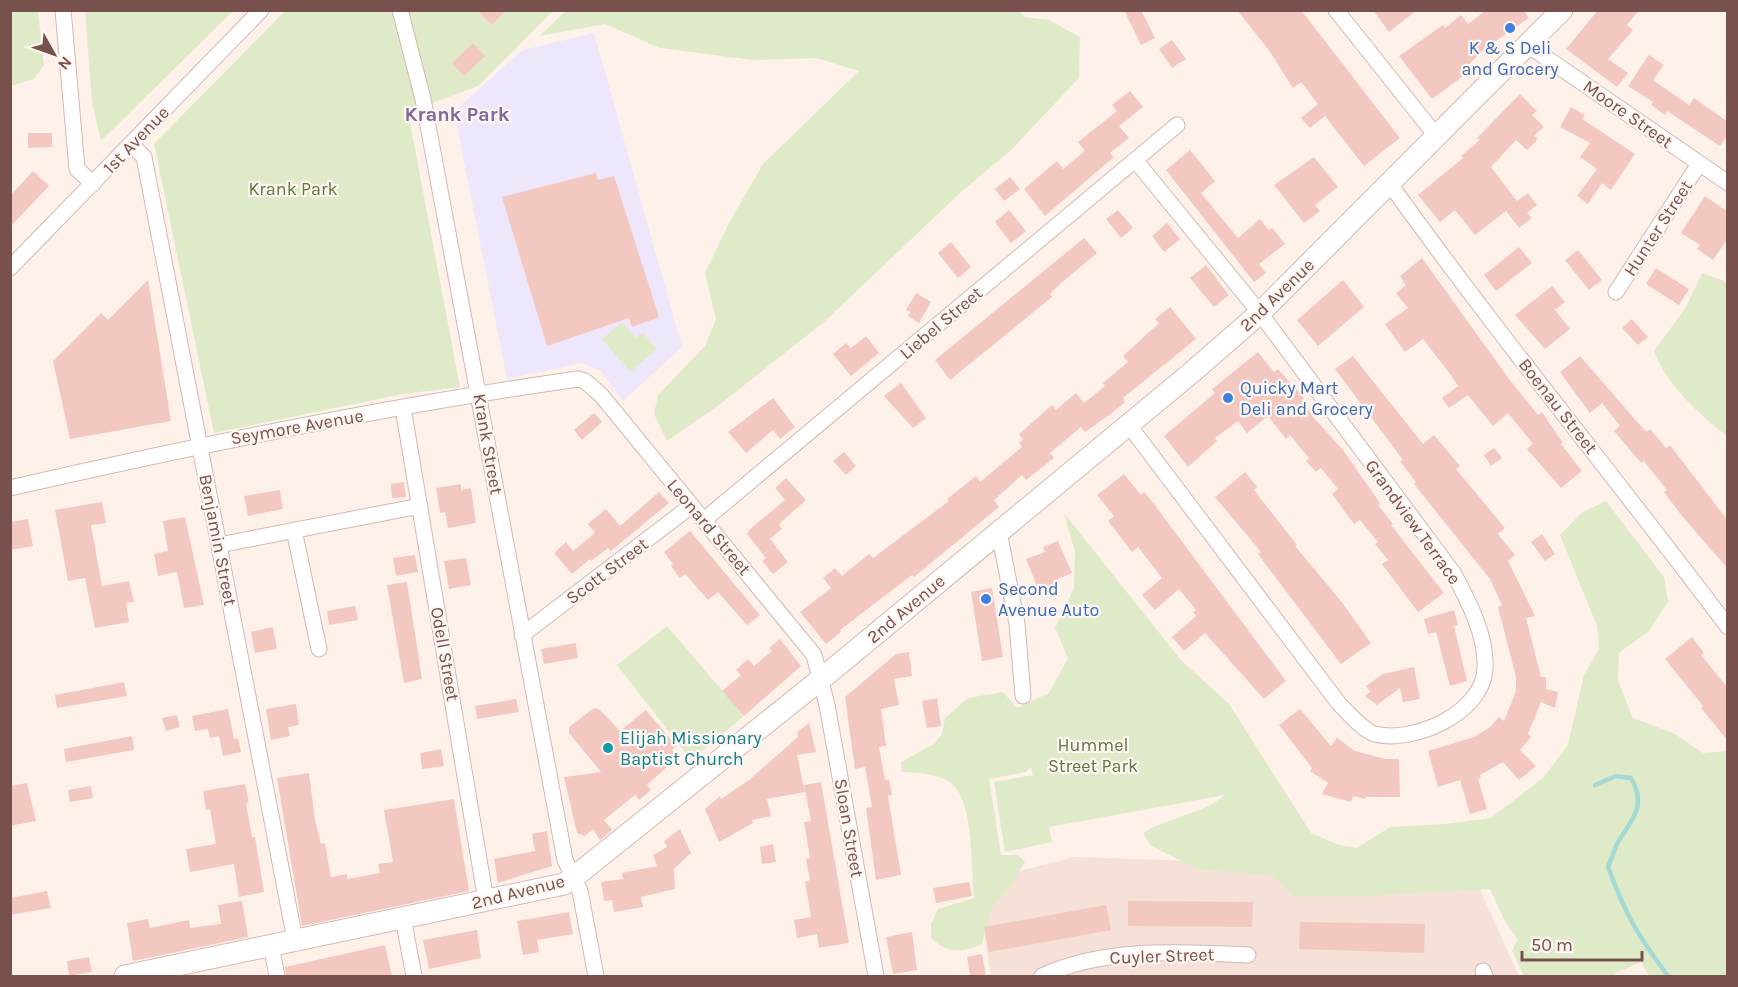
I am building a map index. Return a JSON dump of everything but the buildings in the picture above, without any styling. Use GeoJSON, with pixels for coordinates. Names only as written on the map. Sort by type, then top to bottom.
{"type":"FeatureCollection","features":[{"type":"Feature","properties":{"kind":"street"},"geometry":{"type":"LineString","coordinates":[[63,10],[77,169],[93,184]]}},
{"type":"Feature","properties":{"kind":"street","name":"Krank Street"},"geometry":{"type":"LineString","coordinates":[[400,10],[423,99],[565,860],[580,891],[596,976]]}},
{"type":"Feature","properties":{"kind":"street"},"geometry":{"type":"LineString","coordinates":[[1336,10],[1437,137]]}},
{"type":"Feature","properties":{"kind":"street","name":"1st Avenue"},"geometry":{"type":"LineString","coordinates":[[10,268],[132,145],[256,13]]}},
{"type":"Feature","properties":{"kind":"street","name":"2nd Avenue"},"geometry":{"type":"LineString","coordinates":[[135,975],[564,884],[573,878],[821,679],[1260,313],[1529,46],[1552,14]]}},
{"type":"Feature","properties":{"kind":"street","name":"Moore Street"},"geometry":{"type":"LineString","coordinates":[[1529,46],[1728,183]]}},
{"type":"Feature","properties":{"kind":"street","name":"Liebel Street"},"geometry":{"type":"LineString","coordinates":[[704,520],[1177,125]]}},
{"type":"Feature","properties":{"kind":"street","name":"Benjamin Street"},"geometry":{"type":"LineString","coordinates":[[132,145],[144,157],[295,940]]}},
{"type":"Feature","properties":{"kind":"street","name":"Grandview Terrace"},"geometry":{"type":"LineString","coordinates":[[1128,424],[1340,705],[1358,723],[1373,733],[1397,737],[1448,720],[1472,704],[1484,682],[1484,653],[1471,607],[1454,574],[1260,313],[1136,161]]}},
{"type":"Feature","properties":{"kind":"street","name":"Hunter Street"},"geometry":{"type":"LineString","coordinates":[[1616,292],[1699,164]]}},
{"type":"Feature","properties":{"kind":"street","name":"Boenau Street"},"geometry":{"type":"LineString","coordinates":[[1390,184],[1462,285],[1634,502],[1728,627]]}},
{"type":"Feature","properties":{"kind":"street","name":"Seymore Avenue"},"geometry":{"type":"LineString","coordinates":[[10,488],[200,445],[479,394],[578,379],[585,381]]}},
{"type":"Feature","properties":{"kind":"street","name":"Leonard Street"},"geometry":{"type":"LineString","coordinates":[[585,381],[601,395],[814,655],[821,679]]}},
{"type":"Feature","properties":{"kind":"street","name":"Odell Street"},"geometry":{"type":"LineString","coordinates":[[403,408],[486,901]]}},
{"type":"Feature","properties":{"kind":"street"},"geometry":{"type":"LineString","coordinates":[[219,545],[420,506]]}},
{"type":"Feature","properties":{"kind":"street","name":"Scott Street"},"geometry":{"type":"LineString","coordinates":[[522,634],[691,507]]}},
{"type":"Feature","properties":{"kind":"street"},"geometry":{"type":"LineString","coordinates":[[294,530],[319,649]]}},
{"type":"Feature","properties":{"kind":"street"},"geometry":{"type":"LineString","coordinates":[[999,532],[1017,624],[1023,696]]}},
{"type":"Feature","properties":{"kind":"street","name":"Sloan Street"},"geometry":{"type":"LineString","coordinates":[[821,679],[876,976]]}},
{"type":"Feature","properties":{"kind":"street"},"geometry":{"type":"LineString","coordinates":[[403,918],[414,976]]}},
{"type":"Feature","properties":{"kind":"street"},"geometry":{"type":"LineString","coordinates":[[271,945],[277,976]]}},
{"type":"Feature","properties":{"kind":"street","name":"Cuyler Street"},"geometry":{"type":"LineString","coordinates":[[1042,976],[1099,959],[1147,953],[1248,955]]}},
{"type":"Feature","properties":{"kind":"shaded area"},"geometry":{"type":"Polygon","coordinates":[[[594,33],[682,347],[623,401],[601,371],[581,363],[507,379],[454,111],[523,50],[594,33]]]}},
{"type":"Feature","properties":{"kind":"shaded area"},"geometry":{"type":"Polygon","coordinates":[[[1074,857],[1471,870],[1519,976],[991,976],[976,882],[1074,857]]]}},
{"type":"Feature","properties":{"kind":"green space"},"geometry":{"type":"Polygon","coordinates":[[[11,10],[38,11],[44,65],[34,79],[11,86],[11,10]]]}},
{"type":"Feature","properties":{"kind":"green space"},"geometry":{"type":"Polygon","coordinates":[[[85,10],[233,11],[101,141],[92,102],[85,10]]]}},
{"type":"Feature","properties":{"kind":"green space","name":"Krank Park"},"geometry":{"type":"Polygon","coordinates":[[[285,11],[553,11],[478,86],[408,112],[460,387],[403,394],[214,433],[154,144],[285,11]]]}},
{"type":"Feature","properties":{"kind":"green space"},"geometry":{"type":"Polygon","coordinates":[[[566,11],[1020,11],[1024,17],[1049,20],[1080,37],[1079,78],[1012,149],[960,193],[824,322],[719,405],[667,441],[654,414],[658,395],[705,346],[716,319],[705,273],[729,223],[763,164],[859,71],[816,58],[753,60],[660,48],[605,24],[539,36],[566,11]]]}},
{"type":"Feature","properties":{"kind":"green space"},"geometry":{"type":"Polygon","coordinates":[[[1702,273],[1725,281],[1727,287],[1727,436],[1705,418],[1676,388],[1654,351],[1686,307],[1702,273]]]}},
{"type":"Feature","properties":{"kind":"green space"},"geometry":{"type":"Polygon","coordinates":[[[622,322],[636,338],[643,333],[657,349],[630,372],[602,339],[622,322]]]}},
{"type":"Feature","properties":{"kind":"green space","name":"Hummel Street Park"},"geometry":{"type":"Polygon","coordinates":[[[1606,501],[1664,577],[1668,602],[1649,631],[1619,653],[1618,681],[1633,718],[1675,734],[1703,753],[1727,751],[1727,976],[1649,976],[1641,962],[1614,974],[1615,976],[1524,976],[1512,951],[1518,939],[1506,924],[1490,889],[1364,896],[1293,896],[1271,875],[1198,869],[1151,846],[1143,833],[1206,807],[1225,795],[1049,827],[1052,842],[1005,852],[994,782],[1033,775],[1031,767],[1026,772],[989,779],[1001,855],[1018,855],[1025,862],[1011,886],[991,909],[982,944],[968,949],[955,950],[943,947],[931,938],[931,924],[938,909],[974,898],[968,821],[959,793],[952,784],[934,776],[902,772],[901,762],[934,744],[942,734],[945,718],[968,698],[1003,692],[1017,708],[1049,693],[1068,658],[1055,628],[1074,588],[1075,552],[1064,513],[1180,659],[1229,704],[1311,833],[1339,845],[1357,848],[1390,827],[1444,824],[1491,818],[1543,778],[1568,745],[1584,675],[1599,649],[1597,626],[1560,535],[1581,513],[1606,501]]]}},
{"type":"Feature","properties":{"kind":"green space"},"geometry":{"type":"Polygon","coordinates":[[[667,626],[744,716],[691,760],[617,665],[667,626]]]}},
{"type":"Feature","properties":{"kind":"waterway"},"geometry":{"type":"LineString","coordinates":[[1595,785],[1616,776],[1631,778],[1636,788],[1638,797],[1636,813],[1617,844],[1608,867],[1620,898],[1634,924],[1668,976]]}},
{"type":"Feature","properties":{"kind":"place","name":"K & S Deli and Grocery"},"geometry":{"type":"Point","coordinates":[1510,28]}},
{"type":"Feature","properties":{"kind":"place","name":"Quicky Mart Deli and Grocery"},"geometry":{"type":"Point","coordinates":[1228,398]}},
{"type":"Feature","properties":{"kind":"place","name":"Second Avenue Auto"},"geometry":{"type":"Point","coordinates":[986,599]}},
{"type":"Feature","properties":{"kind":"place","name":"Elijah Missionary Baptist Church"},"geometry":{"type":"Point","coordinates":[608,748]}},
{"type":"Feature","properties":{"kind":"district","name":"Krank Park"},"geometry":{"type":"Point","coordinates":[457,114]}}]}
